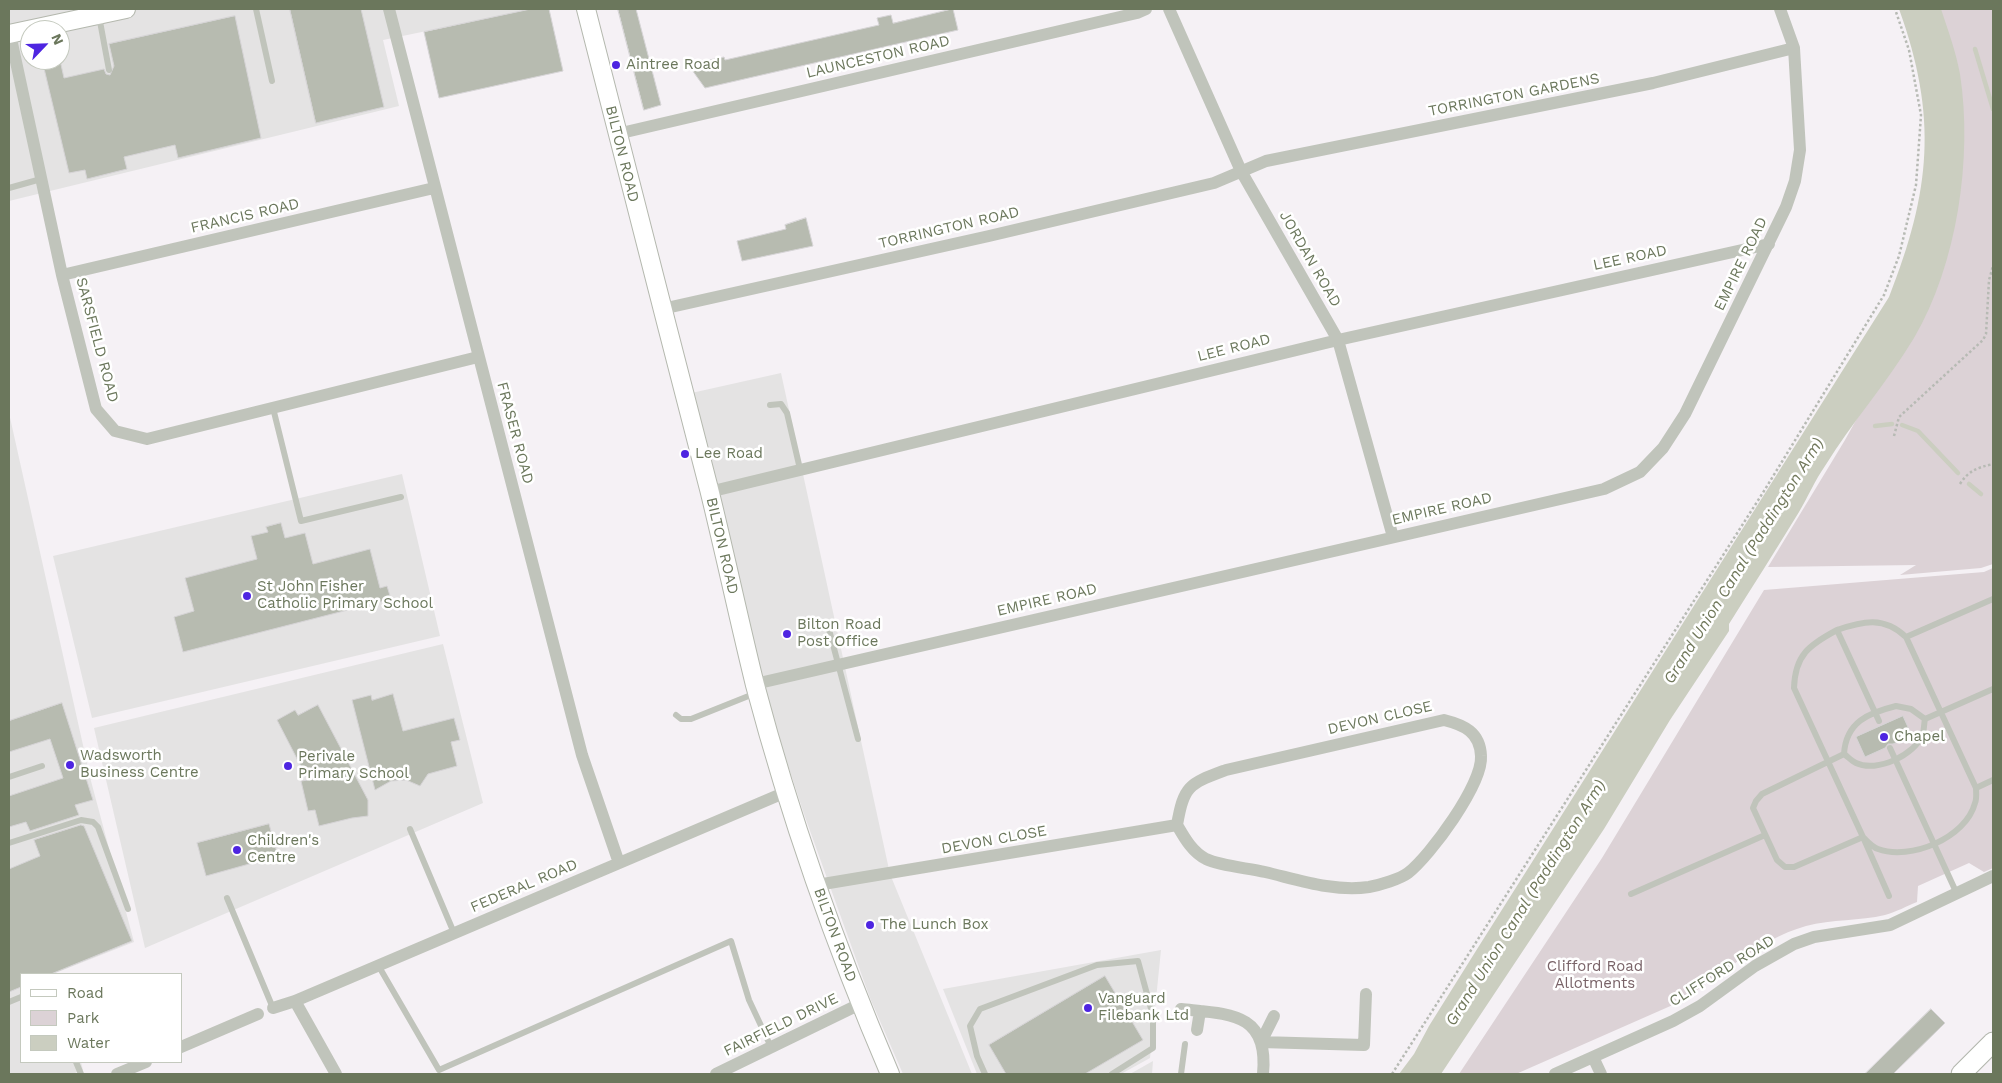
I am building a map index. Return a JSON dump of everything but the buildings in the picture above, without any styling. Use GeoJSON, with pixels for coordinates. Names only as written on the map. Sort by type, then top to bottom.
{"type":"FeatureCollection","features":[{"type":"Feature","properties":{"kind":"main road"},"geometry":{"type":"LineString","coordinates":[[1961,1074],[1993,1042]]}},
{"type":"Feature","properties":{"kind":"street"},"geometry":{"type":"LineString","coordinates":[[9,34],[92,13],[126,9]]}},
{"type":"Feature","properties":{"kind":"street","name":"FRASER ROAD"},"geometry":{"type":"LineString","coordinates":[[389,9],[582,755],[619,863]]}},
{"type":"Feature","properties":{"kind":"street","name":"BILTON ROAD"},"geometry":{"type":"LineString","coordinates":[[586,9],[709,492],[756,688],[786,792],[817,885],[860,1004],[890,1074]]}},
{"type":"Feature","properties":{"kind":"street","name":"LAUNCESTON ROAD"},"geometry":{"type":"LineString","coordinates":[[617,134],[1128,15],[1146,9]]}},
{"type":"Feature","properties":{"kind":"street","name":"JORDAN ROAD"},"geometry":{"type":"LineString","coordinates":[[1169,9],[1240,171],[1338,340],[1393,536]]}},
{"type":"Feature","properties":{"kind":"street","name":"EMPIRE ROAD"},"geometry":{"type":"LineString","coordinates":[[756,688],[840,665],[1393,536],[1604,489],[1640,472],[1663,448],[1685,414],[1769,244],[1786,207],[1795,181],[1800,150],[1794,48],[1780,9]]}},
{"type":"Feature","properties":{"kind":"street","name":"SARSFIELD ROAD"},"geometry":{"type":"LineString","coordinates":[[9,34],[62,275],[96,409],[115,431],[147,439],[478,357]]}},
{"type":"Feature","properties":{"kind":"street","name":"TORRINGTON GARDENS"},"geometry":{"type":"LineString","coordinates":[[1240,171],[1266,161],[1653,83],[1794,48]]}},
{"type":"Feature","properties":{"kind":"street","name":"TORRINGTON ROAD"},"geometry":{"type":"LineString","coordinates":[[662,309],[998,234],[1214,183],[1240,171]]}},
{"type":"Feature","properties":{"kind":"street","name":"FRANCIS ROAD"},"geometry":{"type":"LineString","coordinates":[[62,275],[434,188]]}},
{"type":"Feature","properties":{"kind":"street","name":"LEE ROAD"},"geometry":{"type":"LineString","coordinates":[[709,492],[1338,340],[1769,244]]}},
{"type":"Feature","properties":{"kind":"street","name":"DEVON CLOSE"},"geometry":{"type":"LineString","coordinates":[[1444,720],[1463,724],[1476,738],[1481,756],[1478,774],[1432,850],[1406,874],[1370,887],[1332,888],[1206,858],[1188,844],[1176,825],[1181,800],[1196,782],[1226,770],[1444,720]]}},
{"type":"Feature","properties":{"kind":"street","name":"FEDERAL ROAD"},"geometry":{"type":"LineString","coordinates":[[274,1008],[295,1001],[753,807],[761,801],[786,792]]}},
{"type":"Feature","properties":{"kind":"street","name":"DEVON CLOSE"},"geometry":{"type":"LineString","coordinates":[[817,885],[1176,825]]}},
{"type":"Feature","properties":{"kind":"street","name":"CLIFFORD ROAD"},"geometry":{"type":"LineString","coordinates":[[1555,1074],[1700,1006],[1754,966],[1794,944],[1814,938],[1890,925],[1993,876]]}},
{"type":"Feature","properties":{"kind":"street"},"geometry":{"type":"LineString","coordinates":[[1261,1042],[1364,1045],[1366,994]]}},
{"type":"Feature","properties":{"kind":"street"},"geometry":{"type":"LineString","coordinates":[[295,1001],[336,1074]]}},
{"type":"Feature","properties":{"kind":"street","name":"FAIRFIELD DRIVE"},"geometry":{"type":"LineString","coordinates":[[716,1074],[860,1004]]}},
{"type":"Feature","properties":{"kind":"street"},"geometry":{"type":"LineString","coordinates":[[1181,1009],[1224,1013],[1244,1020],[1258,1034],[1265,1053],[1263,1074]]}},
{"type":"Feature","properties":{"kind":"street"},"geometry":{"type":"LineString","coordinates":[[1197,1030],[1200,1011]]}},
{"type":"Feature","properties":{"kind":"street"},"geometry":{"type":"LineString","coordinates":[[182,1047],[258,1014]]}},
{"type":"Feature","properties":{"kind":"street"},"geometry":{"type":"LineString","coordinates":[[1261,1042],[1274,1016]]}},
{"type":"Feature","properties":{"kind":"street"},"geometry":{"type":"LineString","coordinates":[[1593,1057],[1601,1074]]}},
{"type":"Feature","properties":{"kind":"street"},"geometry":{"type":"LineString","coordinates":[[117,1074],[144,1063]]}},
{"type":"Feature","properties":{"kind":"lane"},"geometry":{"type":"LineString","coordinates":[[256,9],[272,81]]}},
{"type":"Feature","properties":{"kind":"lane"},"geometry":{"type":"LineString","coordinates":[[92,13],[109,70]]}},
{"type":"Feature","properties":{"kind":"lane"},"geometry":{"type":"LineString","coordinates":[[9,188],[41,179]]}},
{"type":"Feature","properties":{"kind":"lane"},"geometry":{"type":"LineString","coordinates":[[770,404],[780,404],[787,413],[800,469]]}},
{"type":"Feature","properties":{"kind":"lane"},"geometry":{"type":"LineString","coordinates":[[273,408],[301,521],[401,497]]}},
{"type":"Feature","properties":{"kind":"lane"},"geometry":{"type":"LineString","coordinates":[[1906,637],[1993,599]]}},
{"type":"Feature","properties":{"kind":"lane"},"geometry":{"type":"LineString","coordinates":[[1863,837],[1876,849],[1894,852],[1909,851],[1933,844],[1954,833],[1966,821],[1976,803],[1976,788],[1906,637],[1896,628],[1884,623],[1862,621],[1837,630],[1814,642],[1800,658],[1794,671],[1794,688],[1889,896]]}},
{"type":"Feature","properties":{"kind":"lane"},"geometry":{"type":"LineString","coordinates":[[827,622],[840,665],[858,739]]}},
{"type":"Feature","properties":{"kind":"lane"},"geometry":{"type":"LineString","coordinates":[[1837,630],[1879,721]]}},
{"type":"Feature","properties":{"kind":"lane"},"geometry":{"type":"LineString","coordinates":[[676,715],[681,719],[691,719],[756,688]]}},
{"type":"Feature","properties":{"kind":"lane"},"geometry":{"type":"LineString","coordinates":[[1925,719],[1993,689]]}},
{"type":"Feature","properties":{"kind":"lane"},"geometry":{"type":"LineString","coordinates":[[1844,754],[1845,739],[1857,722],[1874,712],[1896,706],[1911,709],[1925,719]]}},
{"type":"Feature","properties":{"kind":"lane"},"geometry":{"type":"LineString","coordinates":[[1844,754],[1858,764],[1876,765],[1895,760],[1914,747],[1923,734],[1925,719]]}},
{"type":"Feature","properties":{"kind":"lane"},"geometry":{"type":"LineString","coordinates":[[1890,748],[1957,894]]}},
{"type":"Feature","properties":{"kind":"lane"},"geometry":{"type":"LineString","coordinates":[[1844,754],[1762,794],[1756,801],[1754,808],[1777,860],[1785,867],[1794,867],[1863,837]]}},
{"type":"Feature","properties":{"kind":"lane"},"geometry":{"type":"LineString","coordinates":[[9,777],[42,766]]}},
{"type":"Feature","properties":{"kind":"lane"},"geometry":{"type":"LineString","coordinates":[[1976,788],[1993,780]]}},
{"type":"Feature","properties":{"kind":"lane"},"geometry":{"type":"LineString","coordinates":[[9,844],[81,820],[93,822],[98,826],[128,909]]}},
{"type":"Feature","properties":{"kind":"lane"},"geometry":{"type":"LineString","coordinates":[[410,829],[454,933]]}},
{"type":"Feature","properties":{"kind":"lane"},"geometry":{"type":"LineString","coordinates":[[1631,894],[1765,835]]}},
{"type":"Feature","properties":{"kind":"lane"},"geometry":{"type":"LineString","coordinates":[[227,898],[274,1008]]}},
{"type":"Feature","properties":{"kind":"lane"},"geometry":{"type":"LineString","coordinates":[[378,965],[438,1070],[730,941],[749,1000],[771,1047]]}},
{"type":"Feature","properties":{"kind":"lane"},"geometry":{"type":"LineString","coordinates":[[985,1074],[977,1056],[970,1026],[980,1009],[1097,965],[1138,961],[1153,1016],[1153,1048],[1112,1074]]}},
{"type":"Feature","properties":{"kind":"lane"},"geometry":{"type":"LineString","coordinates":[[1181,1074],[1185,1044]]}},
{"type":"Feature","properties":{"kind":"path"},"geometry":{"type":"LineString","coordinates":[[1392,1074],[1764,492],[1884,295],[1899,256],[1916,186],[1921,115],[1909,50],[1895,9]]}},
{"type":"Feature","properties":{"kind":"path"},"geometry":{"type":"LineString","coordinates":[[1894,436],[1899,417],[1983,340],[1986,334],[1989,280],[1993,266]]}},
{"type":"Feature","properties":{"kind":"path"},"geometry":{"type":"LineString","coordinates":[[1960,484],[1966,474],[1974,468],[1993,464]]}},
{"type":"Feature","properties":{"kind":"shaded area"},"geometry":{"type":"Polygon","coordinates":[[[9,9],[533,9],[383,40],[399,106],[9,201],[9,9]]]}},
{"type":"Feature","properties":{"kind":"shaded area"},"geometry":{"type":"Polygon","coordinates":[[[781,373],[890,874],[972,1074],[903,1074],[870,998],[804,814],[758,675],[687,394],[781,373]]]}},
{"type":"Feature","properties":{"kind":"shaded area"},"geometry":{"type":"Polygon","coordinates":[[[9,413],[91,781],[134,942],[56,973],[20,973],[20,1063],[81,1063],[83,1070],[72,1074],[9,1074],[9,413]]]}},
{"type":"Feature","properties":{"kind":"shaded area","name":"St John Fisher Catholic Primary School"},"geometry":{"type":"Polygon","coordinates":[[[402,474],[440,636],[92,718],[53,556],[402,474]]]}},
{"type":"Feature","properties":{"kind":"shaded area","name":"Perivale Primary School"},"geometry":{"type":"Polygon","coordinates":[[[443,644],[483,803],[145,948],[94,728],[443,644]]]}},
{"type":"Feature","properties":{"kind":"shaded area"},"geometry":{"type":"Polygon","coordinates":[[[1161,950],[1150,1058],[1121,1074],[977,1074],[943,989],[1161,950]]]}},
{"type":"Feature","properties":{"kind":"shaded area"},"geometry":{"type":"Polygon","coordinates":[[[1153,1061],[1152,1074],[1130,1074],[1153,1061]]]}},
{"type":"Feature","properties":{"kind":"green space"},"geometry":{"type":"Polygon","coordinates":[[[1935,9],[1993,9],[1993,564],[1981,568],[1900,575],[1916,565],[1768,567],[1845,440],[1932,283],[1961,187],[1949,41],[1935,9]]]}},
{"type":"Feature","properties":{"kind":"green space","name":"Clifford Road Allotments"},"geometry":{"type":"Polygon","coordinates":[[[1993,568],[1993,868],[1984,872],[1969,863],[1918,886],[1917,902],[1889,914],[1816,924],[1788,932],[1754,950],[1675,1004],[1516,1074],[1459,1074],[1602,858],[1764,590],[1984,572],[1993,568]]]}},
{"type":"Feature","properties":{"kind":"water","name":"Grand Union Canal (Paddington Arm)"},"geometry":{"type":"Polygon","coordinates":[[[1899,9],[1941,9],[1952,41],[1960,74],[1964,106],[1962,175],[1958,210],[1951,245],[1929,309],[1904,355],[1821,471],[1799,512],[1729,624],[1729,631],[1670,720],[1604,829],[1441,1074],[1399,1074],[1414,1054],[1429,1026],[1479,946],[1889,297],[1914,222],[1921,188],[1924,154],[1924,120],[1920,85],[1899,9]]]}},
{"type":"Feature","properties":{"kind":"waterway"},"geometry":{"type":"LineString","coordinates":[[1975,49],[1993,109]]}},
{"type":"Feature","properties":{"kind":"waterway"},"geometry":{"type":"LineString","coordinates":[[1875,426],[1892,424]]}},
{"type":"Feature","properties":{"kind":"waterway"},"geometry":{"type":"LineString","coordinates":[[1902,425],[1918,431],[1958,473]]}},
{"type":"Feature","properties":{"kind":"waterway"},"geometry":{"type":"LineString","coordinates":[[1969,484],[1981,494]]}},
{"type":"Feature","properties":{"kind":"place","name":"Aintree Road"},"geometry":{"type":"Point","coordinates":[616,65]}},
{"type":"Feature","properties":{"kind":"place","name":"Lee Road"},"geometry":{"type":"Point","coordinates":[685,454]}},
{"type":"Feature","properties":{"kind":"place","name":"St John Fisher Catholic Primary School"},"geometry":{"type":"Point","coordinates":[247,596]}},
{"type":"Feature","properties":{"kind":"place","name":"Bilton Road Post Office"},"geometry":{"type":"Point","coordinates":[787,634]}},
{"type":"Feature","properties":{"kind":"place","name":"Chapel"},"geometry":{"type":"Point","coordinates":[1884,737]}},
{"type":"Feature","properties":{"kind":"place","name":"Wadsworth Business Centre"},"geometry":{"type":"Point","coordinates":[70,765]}},
{"type":"Feature","properties":{"kind":"place","name":"Perivale Primary School"},"geometry":{"type":"Point","coordinates":[288,766]}},
{"type":"Feature","properties":{"kind":"place","name":"Children's Centre"},"geometry":{"type":"Point","coordinates":[237,850]}},
{"type":"Feature","properties":{"kind":"place","name":"The Lunch Box"},"geometry":{"type":"Point","coordinates":[870,925]}},
{"type":"Feature","properties":{"kind":"place","name":"Vanguard Filebank Ltd"},"geometry":{"type":"Point","coordinates":[1088,1008]}}]}
